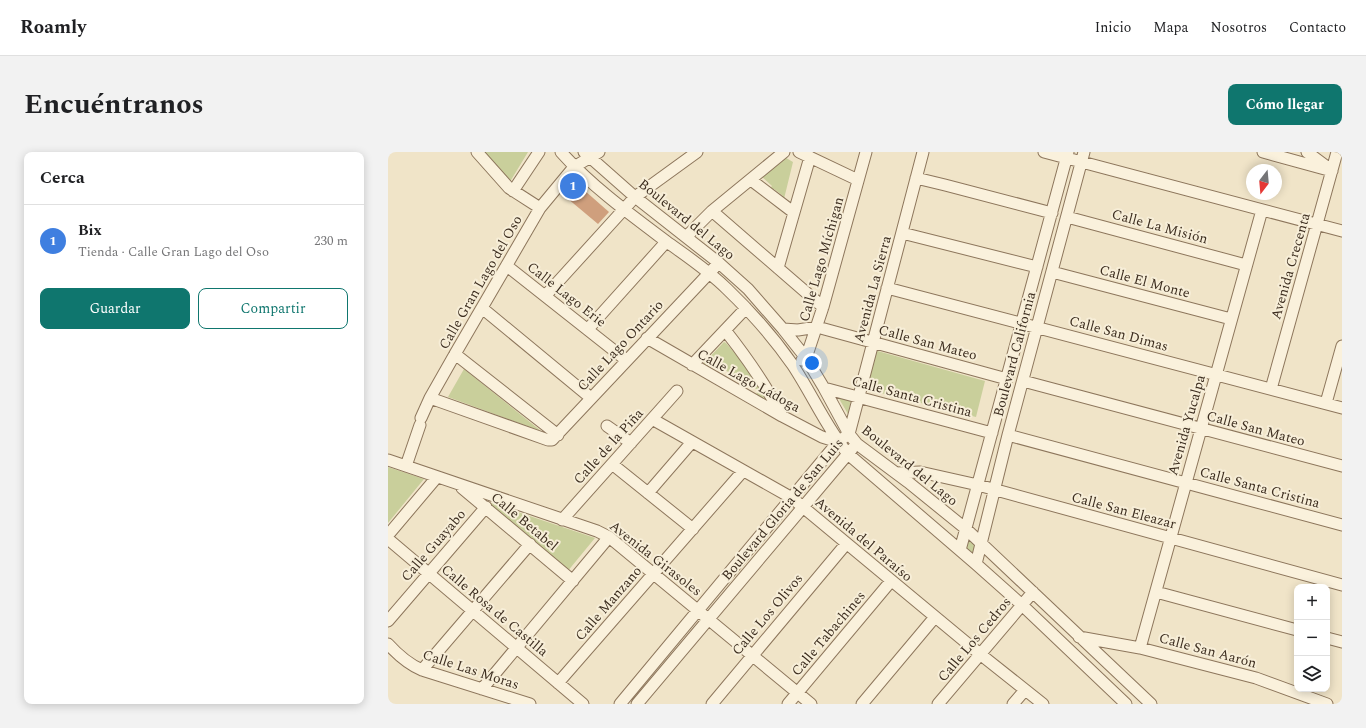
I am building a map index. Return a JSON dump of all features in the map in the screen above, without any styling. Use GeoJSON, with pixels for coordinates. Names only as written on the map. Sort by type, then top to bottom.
{"type":"FeatureCollection","features":[{"type":"Feature","properties":{"kind":"street"},"geometry":{"type":"LineString","coordinates":[[478,152],[506,186],[540,208]]}},
{"type":"Feature","properties":{"kind":"street"},"geometry":{"type":"LineString","coordinates":[[513,191],[539,152]]}},
{"type":"Feature","properties":{"kind":"street","name":"Boulevard del Lago"},"geometry":{"type":"LineString","coordinates":[[561,152],[574,167],[666,242],[710,272],[765,329],[792,365],[838,442],[848,454],[1022,605],[1126,704]]}},
{"type":"Feature","properties":{"kind":"street"},"geometry":{"type":"LineString","coordinates":[[546,295],[635,197],[697,152]]}},
{"type":"Feature","properties":{"kind":"street"},"geometry":{"type":"LineString","coordinates":[[686,237],[712,211],[784,152]]}},
{"type":"Feature","properties":{"kind":"street"},"geometry":{"type":"LineString","coordinates":[[799,152],[858,180]]}},
{"type":"Feature","properties":{"kind":"street","name":"Calle Lago Míchigan"},"geometry":{"type":"LineString","coordinates":[[806,358],[823,307],[866,152]]}},
{"type":"Feature","properties":{"kind":"street","name":"Avenida La Sierra"},"geometry":{"type":"LineString","coordinates":[[849,434],[923,152]]}},
{"type":"Feature","properties":{"kind":"street"},"geometry":{"type":"LineString","coordinates":[[1044,152],[1083,157],[1262,210],[1342,231]]}},
{"type":"Feature","properties":{"kind":"street"},"geometry":{"type":"LineString","coordinates":[[1263,152],[1332,171]]}},
{"type":"Feature","properties":{"kind":"street"},"geometry":{"type":"LineString","coordinates":[[1307,152],[1332,171]]}},
{"type":"Feature","properties":{"kind":"street","name":"Avenida Crecenta"},"geometry":{"type":"LineString","coordinates":[[1271,389],[1337,152]]}},
{"type":"Feature","properties":{"kind":"street"},"geometry":{"type":"LineString","coordinates":[[574,167],[591,154]]}},
{"type":"Feature","properties":{"kind":"street","name":"Boulevard del Lago"},"geometry":{"type":"LineString","coordinates":[[591,154],[635,197],[719,263],[748,289],[806,358],[849,434],[857,444],[966,529],[1151,704]]}},
{"type":"Feature","properties":{"kind":"street","name":"Boulevard California"},"geometry":{"type":"LineString","coordinates":[[960,550],[1067,155]]}},
{"type":"Feature","properties":{"kind":"street"},"geometry":{"type":"LineString","coordinates":[[778,268],[810,157]]}},
{"type":"Feature","properties":{"kind":"street","name":"Boulevard California"},"geometry":{"type":"LineString","coordinates":[[976,564],[1008,435],[1083,157]]}},
{"type":"Feature","properties":{"kind":"street","name":"Calle Gran Lago del Oso"},"geometry":{"type":"LineString","coordinates":[[406,466],[420,421],[430,398],[454,354],[540,208],[574,167]]}},
{"type":"Feature","properties":{"kind":"street"},"geometry":{"type":"LineString","coordinates":[[916,178],[1052,213]]}},
{"type":"Feature","properties":{"kind":"street"},"geometry":{"type":"LineString","coordinates":[[751,180],[793,212]]}},
{"type":"Feature","properties":{"kind":"street","name":"Avenida Yucalpa"},"geometry":{"type":"LineString","coordinates":[[1140,648],[1262,210]]}},
{"type":"Feature","properties":{"kind":"street"},"geometry":{"type":"LineString","coordinates":[[712,211],[823,307]]}},
{"type":"Feature","properties":{"kind":"street","name":"Calle La Misión"},"geometry":{"type":"LineString","coordinates":[[1067,217],[1246,265]]}},
{"type":"Feature","properties":{"kind":"street"},"geometry":{"type":"LineString","coordinates":[[902,233],[1037,267]]}},
{"type":"Feature","properties":{"kind":"street"},"geometry":{"type":"LineString","coordinates":[[588,330],[666,242]]}},
{"type":"Feature","properties":{"kind":"street","name":"Calle Lago Ontario"},"geometry":{"type":"LineString","coordinates":[[556,437],[626,360],[719,263]]}},
{"type":"Feature","properties":{"kind":"street","name":"Calle Lago Erie"},"geometry":{"type":"LineString","coordinates":[[507,266],[546,295],[626,360]]}},
{"type":"Feature","properties":{"kind":"street","name":"Calle El Monte"},"geometry":{"type":"LineString","coordinates":[[1052,272],[1231,319]]}},
{"type":"Feature","properties":{"kind":"street","name":"Calle San Dimas"},"geometry":{"type":"LineString","coordinates":[[888,288],[1342,408]]}},
{"type":"Feature","properties":{"kind":"street"},"geometry":{"type":"LineString","coordinates":[[482,308],[591,398]]}},
{"type":"Feature","properties":{"kind":"street"},"geometry":{"type":"LineString","coordinates":[[692,365],[746,308]]}},
{"type":"Feature","properties":{"kind":"street"},"geometry":{"type":"LineString","coordinates":[[783,329],[798,330],[817,327]]}},
{"type":"Feature","properties":{"kind":"street","name":"Calle San Mateo"},"geometry":{"type":"LineString","coordinates":[[817,327],[1007,379]]}},
{"type":"Feature","properties":{"kind":"street"},"geometry":{"type":"LineString","coordinates":[[725,330],[770,392],[782,416]]}},
{"type":"Feature","properties":{"kind":"street","name":"Calle Lago Ládoga"},"geometry":{"type":"LineString","coordinates":[[647,338],[782,416],[822,437],[838,442]]}},
{"type":"Feature","properties":{"kind":"street"},"geometry":{"type":"LineString","coordinates":[[1326,404],[1342,346]]}},
{"type":"Feature","properties":{"kind":"street"},"geometry":{"type":"LineString","coordinates":[[454,354],[556,437]]}},
{"type":"Feature","properties":{"kind":"street"},"geometry":{"type":"LineString","coordinates":[[792,365],[806,358]]}},
{"type":"Feature","properties":{"kind":"street","name":"Calle San Mateo"},"geometry":{"type":"LineString","coordinates":[[1023,381],[1342,466]]}},
{"type":"Feature","properties":{"kind":"street","name":"Calle Santa Cristina"},"geometry":{"type":"LineString","coordinates":[[824,388],[992,433]]}},
{"type":"Feature","properties":{"kind":"street","name":"Calle de la Piña"},"geometry":{"type":"LineString","coordinates":[[562,520],[677,391]]}},
{"type":"Feature","properties":{"kind":"street"},"geometry":{"type":"LineString","coordinates":[[430,398],[548,440],[556,437]]}},
{"type":"Feature","properties":{"kind":"street","name":"Avenida del Paraíso"},"geometry":{"type":"LineString","coordinates":[[652,419],[792,498],[891,581],[1043,704]]}},
{"type":"Feature","properties":{"kind":"street"},"geometry":{"type":"LineString","coordinates":[[607,426],[631,443]]}},
{"type":"Feature","properties":{"kind":"street","name":"Boulevard Gloria de San Luis"},"geometry":{"type":"LineString","coordinates":[[620,704],[838,442],[849,434]]}},
{"type":"Feature","properties":{"kind":"street","name":"Calle Santa Cristina"},"geometry":{"type":"LineString","coordinates":[[1008,435],[1342,525]]}},
{"type":"Feature","properties":{"kind":"street"},"geometry":{"type":"LineString","coordinates":[[648,492],[692,442]]}},
{"type":"Feature","properties":{"kind":"street","name":"Boulevard Gloria de San Luis"},"geometry":{"type":"LineString","coordinates":[[637,704],[857,444]]}},
{"type":"Feature","properties":{"kind":"street","name":"Avenida Girasoles"},"geometry":{"type":"LineString","coordinates":[[388,460],[597,531],[609,537],[811,704]]}},
{"type":"Feature","properties":{"kind":"street"},"geometry":{"type":"LineString","coordinates":[[612,464],[693,529]]}},
{"type":"Feature","properties":{"kind":"street","name":"Calle Manzano"},"geometry":{"type":"LineString","coordinates":[[558,683],[743,471]]}},
{"type":"Feature","properties":{"kind":"street","name":"Calle San Eleazar"},"geometry":{"type":"LineString","coordinates":[[896,473],[926,473],[978,485],[1342,586]]}},
{"type":"Feature","properties":{"kind":"street"},"geometry":{"type":"LineString","coordinates":[[388,535],[437,477]]}},
{"type":"Feature","properties":{"kind":"street","name":"Calle Betabel"},"geometry":{"type":"LineString","coordinates":[[457,483],[573,581]]}},
{"type":"Feature","properties":{"kind":"street","name":"Calle Guayabo"},"geometry":{"type":"LineString","coordinates":[[388,621],[486,507]]}},
{"type":"Feature","properties":{"kind":"street"},"geometry":{"type":"LineString","coordinates":[[482,689],[609,537]]}},
{"type":"Feature","properties":{"kind":"street","name":"Calle Rosa de Castilla"},"geometry":{"type":"LineString","coordinates":[[388,539],[582,704]]}},
{"type":"Feature","properties":{"kind":"street"},"geometry":{"type":"LineString","coordinates":[[422,670],[530,544]]}},
{"type":"Feature","properties":{"kind":"street","name":"Calle Los Olivos"},"geometry":{"type":"LineString","coordinates":[[712,704],[846,544]]}},
{"type":"Feature","properties":{"kind":"street","name":"Calle Tabachines"},"geometry":{"type":"LineString","coordinates":[[788,704],[891,581]]}},
{"type":"Feature","properties":{"kind":"street","name":"Calle Los Cedros"},"geometry":{"type":"LineString","coordinates":[[938,704],[1033,592]]}},
{"type":"Feature","properties":{"kind":"street"},"geometry":{"type":"LineString","coordinates":[[1156,592],[1294,629]]}},
{"type":"Feature","properties":{"kind":"street"},"geometry":{"type":"LineString","coordinates":[[862,704],[935,617]]}},
{"type":"Feature","properties":{"kind":"street"},"geometry":{"type":"LineString","coordinates":[[1064,644],[1079,637]]}},
{"type":"Feature","properties":{"kind":"street","name":"Calle San Aarón"},"geometry":{"type":"LineString","coordinates":[[1079,637],[1140,648],[1256,678],[1327,704]]}},
{"type":"Feature","properties":{"kind":"street"},"geometry":{"type":"LineString","coordinates":[[1330,639],[1342,642]]}},
{"type":"Feature","properties":{"kind":"street","name":"Calle Las Moras"},"geometry":{"type":"LineString","coordinates":[[388,644],[412,666],[530,704]]}},
{"type":"Feature","properties":{"kind":"street"},"geometry":{"type":"LineString","coordinates":[[1013,704],[1025,690]]}},
{"type":"Feature","properties":{"kind":"green space"},"geometry":{"type":"Polygon","coordinates":[[[480,152],[528,152],[508,185],[480,152]]]}},
{"type":"Feature","properties":{"kind":"green space"},"geometry":{"type":"Polygon","coordinates":[[[781,155],[793,162],[783,203],[778,202],[783,196],[774,189],[769,194],[767,192],[772,186],[760,175],[781,155]]]}},
{"type":"Feature","properties":{"kind":"green space"},"geometry":{"type":"Polygon","coordinates":[[[724,342],[745,365],[766,397],[765,399],[763,400],[756,395],[758,390],[712,362],[708,366],[703,364],[724,342]]]}},
{"type":"Feature","properties":{"kind":"green space"},"geometry":{"type":"Polygon","coordinates":[[[874,350],[985,381],[976,417],[865,389],[874,350]]]}},
{"type":"Feature","properties":{"kind":"green space"},"geometry":{"type":"Polygon","coordinates":[[[464,369],[541,431],[448,397],[464,369]]]}},
{"type":"Feature","properties":{"kind":"green space"},"geometry":{"type":"Polygon","coordinates":[[[838,397],[851,401],[848,414],[838,397]]]}},
{"type":"Feature","properties":{"kind":"green space"},"geometry":{"type":"Polygon","coordinates":[[[388,467],[424,479],[388,523],[388,467]]]}},
{"type":"Feature","properties":{"kind":"green space"},"geometry":{"type":"Polygon","coordinates":[[[479,499],[595,538],[567,572],[479,499]]]}},
{"type":"Feature","properties":{"kind":"green space"},"geometry":{"type":"Polygon","coordinates":[[[969,542],[973,542],[975,543],[975,551],[969,552],[966,549],[966,545],[969,542]]]}},
{"type":"Feature","properties":{"kind":"building"},"geometry":{"type":"Polygon","coordinates":[[[569,183],[576,183],[609,212],[598,224],[561,193],[569,183]]]}},
{"type":"Feature","properties":{"kind":"place","name":"Bix"},"geometry":{"type":"Point","coordinates":[573,186]}}]}
